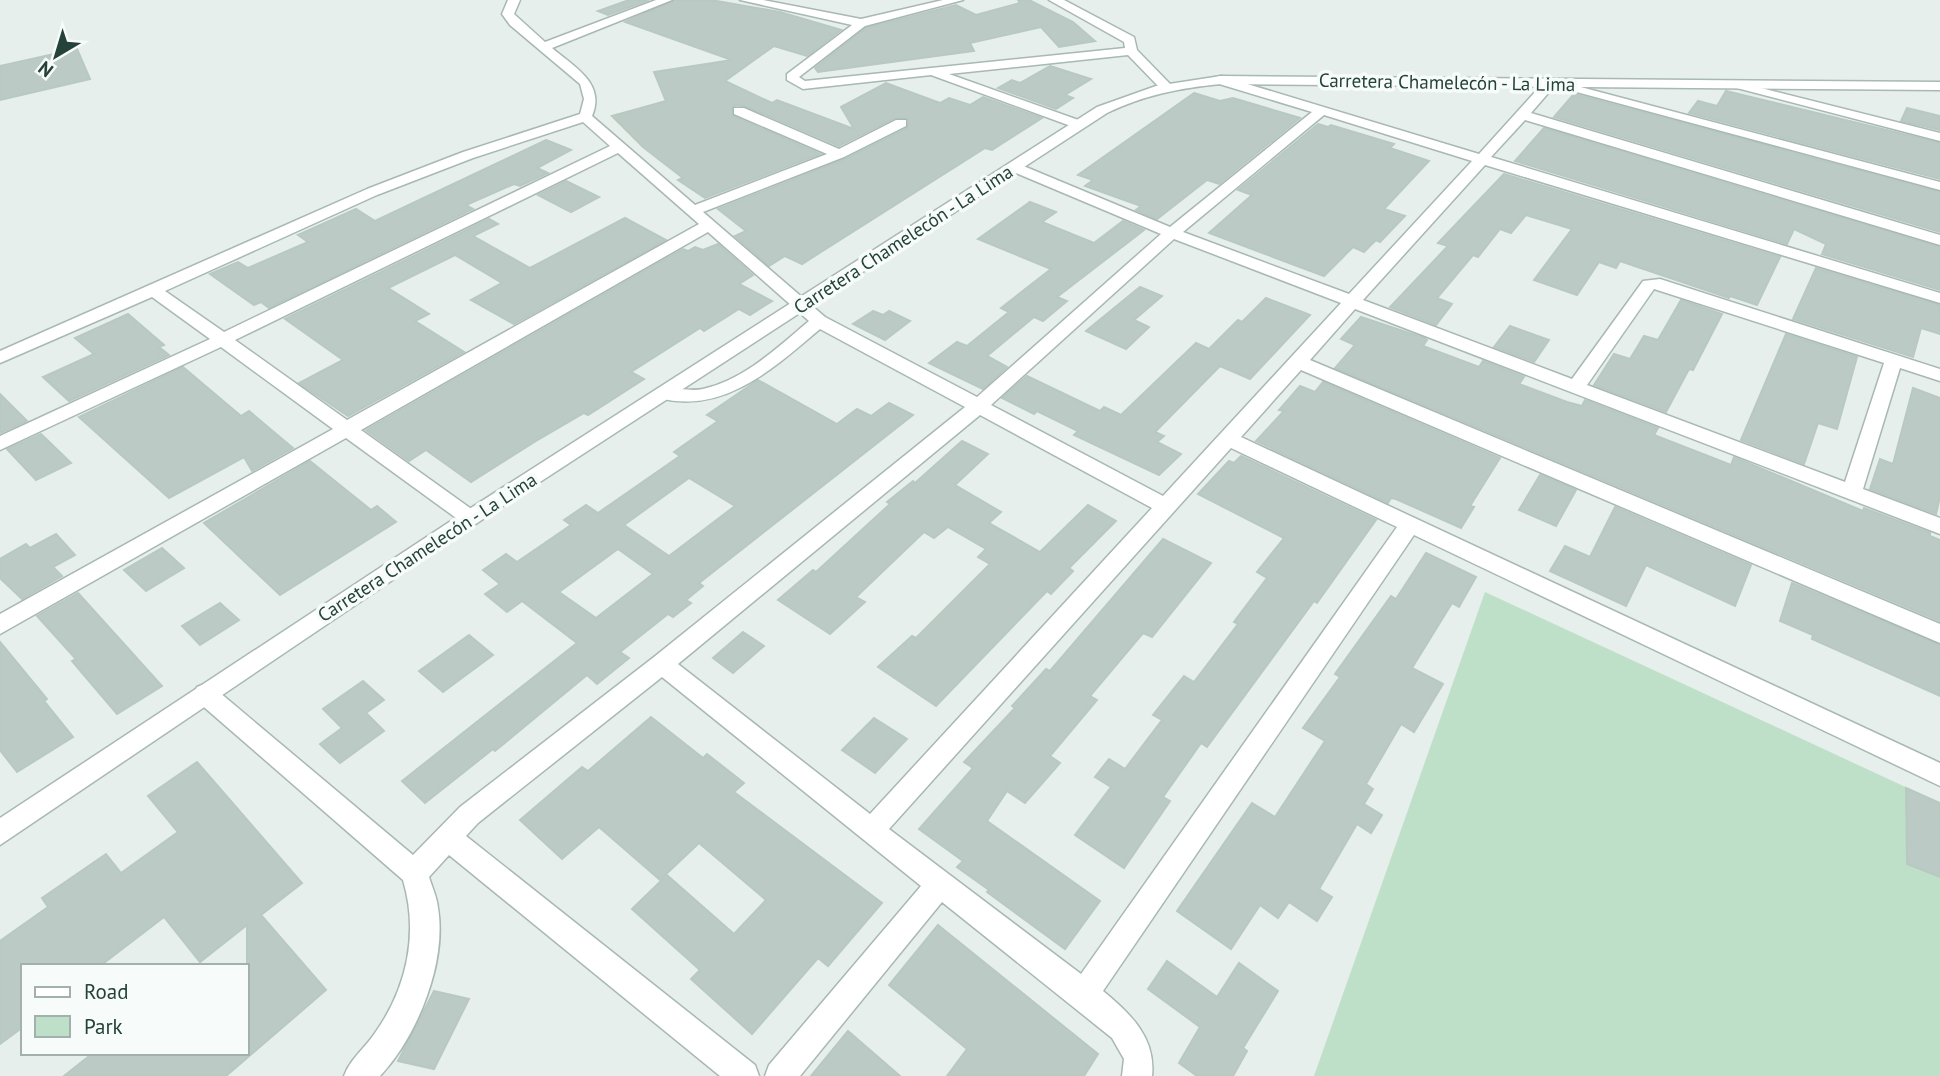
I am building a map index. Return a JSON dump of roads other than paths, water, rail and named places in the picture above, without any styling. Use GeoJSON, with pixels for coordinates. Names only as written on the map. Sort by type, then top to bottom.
{"type":"FeatureCollection","features":[{"type":"Feature","properties":{"kind":"street"},"geometry":{"type":"LineString","coordinates":[[0,358],[416,174],[585,117],[591,105],[590,92],[585,82],[541,48],[508,14],[514,0]]}},
{"type":"Feature","properties":{"kind":"street"},"geometry":{"type":"LineString","coordinates":[[541,48],[666,0]]}},
{"type":"Feature","properties":{"kind":"street"},"geometry":{"type":"LineString","coordinates":[[746,0],[861,23]]}},
{"type":"Feature","properties":{"kind":"street"},"geometry":{"type":"LineString","coordinates":[[957,0],[861,23],[791,78],[803,85],[1131,51]]}},
{"type":"Feature","properties":{"kind":"street"},"geometry":{"type":"LineString","coordinates":[[1055,0],[1130,40],[1131,51],[1166,85]]}},
{"type":"Feature","properties":{"kind":"street"},"geometry":{"type":"LineString","coordinates":[[931,71],[1079,125]]}},
{"type":"Feature","properties":{"kind":"street"},"geometry":{"type":"LineString","coordinates":[[1221,80],[1940,298]]}},
{"type":"Feature","properties":{"kind":"street","name":"Carretera Chamelecón - La Lima"},"geometry":{"type":"LineString","coordinates":[[0,833],[470,518],[1079,125],[1135,93],[1166,85],[1221,80],[1937,87]]}},
{"type":"Feature","properties":{"kind":"street"},"geometry":{"type":"LineString","coordinates":[[871,831],[1522,115],[1557,84],[1940,186]]}},
{"type":"Feature","properties":{"kind":"street"},"geometry":{"type":"LineString","coordinates":[[1738,84],[1940,137]]}},
{"type":"Feature","properties":{"kind":"street"},"geometry":{"type":"LineString","coordinates":[[414,873],[469,815],[662,664],[977,407],[1172,233],[1322,110]]}},
{"type":"Feature","properties":{"kind":"street"},"geometry":{"type":"LineString","coordinates":[[739,111],[839,154]]}},
{"type":"Feature","properties":{"kind":"street"},"geometry":{"type":"LineString","coordinates":[[1522,115],[1940,240]]}},
{"type":"Feature","properties":{"kind":"street"},"geometry":{"type":"LineString","coordinates":[[585,117],[819,321],[1166,506]]}},
{"type":"Feature","properties":{"kind":"street"},"geometry":{"type":"LineString","coordinates":[[693,211],[839,154],[901,123]]}},
{"type":"Feature","properties":{"kind":"street"},"geometry":{"type":"LineString","coordinates":[[0,444],[224,340],[619,147]]}},
{"type":"Feature","properties":{"kind":"street"},"geometry":{"type":"LineString","coordinates":[[1016,168],[1172,233],[1940,526]]}},
{"type":"Feature","properties":{"kind":"street"},"geometry":{"type":"LineString","coordinates":[[0,625],[709,225]]}},
{"type":"Feature","properties":{"kind":"street"},"geometry":{"type":"LineString","coordinates":[[1576,387],[1649,284],[1660,284],[1940,375]]}},
{"type":"Feature","properties":{"kind":"street"},"geometry":{"type":"LineString","coordinates":[[152,289],[470,518]]}},
{"type":"Feature","properties":{"kind":"street"},"geometry":{"type":"LineString","coordinates":[[666,394],[702,396],[746,379],[768,365],[819,321]]}},
{"type":"Feature","properties":{"kind":"street"},"geometry":{"type":"LineString","coordinates":[[1852,493],[1894,360]]}},
{"type":"Feature","properties":{"kind":"street"},"geometry":{"type":"LineString","coordinates":[[1298,362],[1940,634]]}},
{"type":"Feature","properties":{"kind":"street"},"geometry":{"type":"LineString","coordinates":[[1229,439],[1940,775]]}},
{"type":"Feature","properties":{"kind":"street"},"geometry":{"type":"LineString","coordinates":[[1084,994],[1410,524]]}},
{"type":"Feature","properties":{"kind":"street"},"geometry":{"type":"LineString","coordinates":[[662,664],[1123,1027],[1139,1057],[1137,1076]]}},
{"type":"Feature","properties":{"kind":"street"},"geometry":{"type":"LineString","coordinates":[[205,694],[414,873],[425,908],[423,956],[407,1007],[370,1066],[359,1076]]}},
{"type":"Feature","properties":{"kind":"street"},"geometry":{"type":"LineString","coordinates":[[448,838],[744,1076]]}},
{"type":"Feature","properties":{"kind":"street"},"geometry":{"type":"LineString","coordinates":[[780,1076],[940,885]]}}]}
